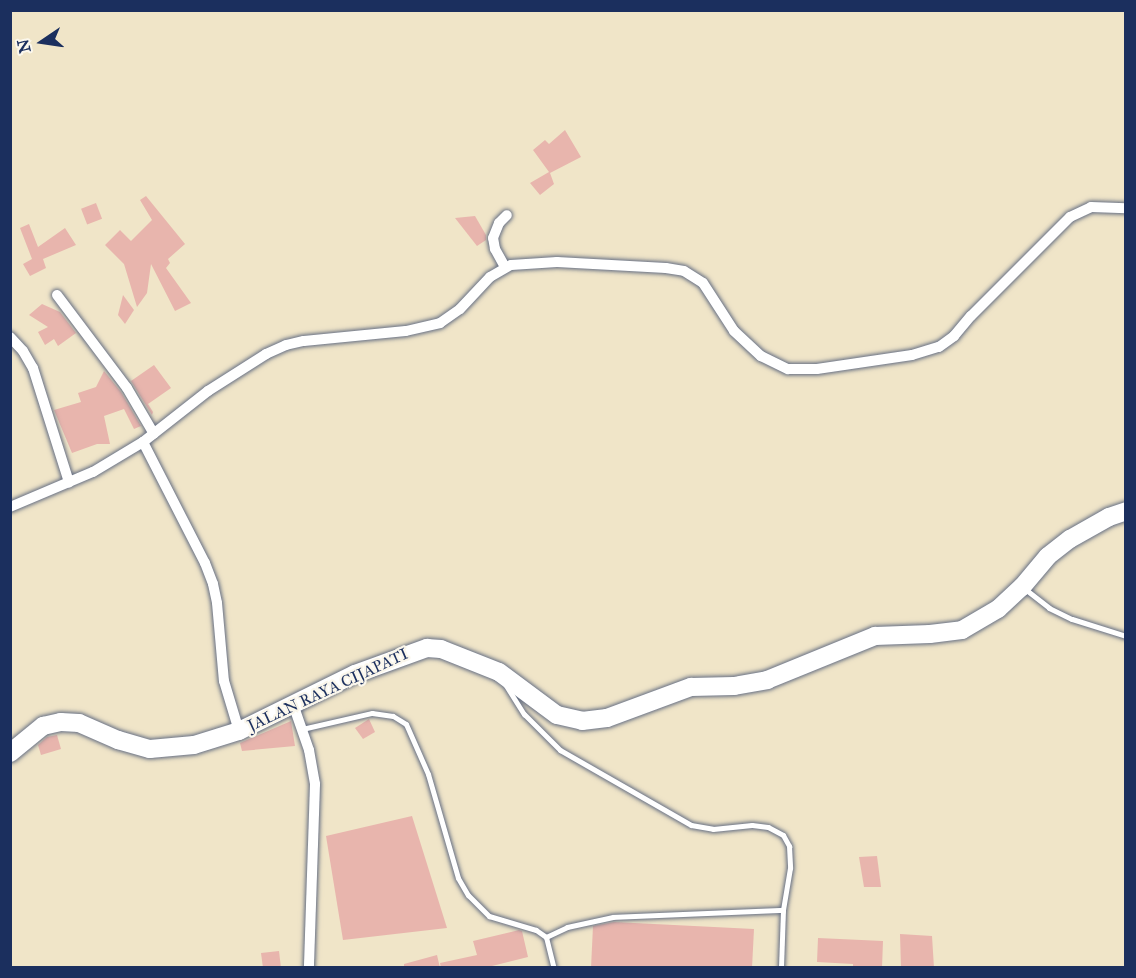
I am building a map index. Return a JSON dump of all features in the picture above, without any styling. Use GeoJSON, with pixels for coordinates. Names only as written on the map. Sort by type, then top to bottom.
{"type":"FeatureCollection","features":[{"type":"Feature","properties":{"kind":"main road","name":"JALAN RAYA CIJAPATI"},"geometry":{"type":"LineString","coordinates":[[10,753],[43,726],[62,722],[79,723],[118,740],[150,749],[194,746],[239,731],[355,674],[420,648],[441,649],[499,672],[556,715],[570,720],[592,721],[691,687],[741,685],[767,680],[875,636],[962,630],[998,609],[1022,587],[1048,556],[1070,538],[1100,521],[1125,511]]}},
{"type":"Feature","properties":{"kind":"street"},"geometry":{"type":"LineString","coordinates":[[10,507],[69,482],[143,442],[208,391],[266,354],[286,345],[304,341],[406,331],[440,323],[451,318],[468,302],[479,286],[505,267],[526,263],[557,262],[684,271],[702,283],[734,332],[760,356],[788,369],[809,369],[912,356],[939,346],[954,336],[1070,217],[1091,207],[1125,208]]}},
{"type":"Feature","properties":{"kind":"street"},"geometry":{"type":"LineString","coordinates":[[505,267],[495,249],[493,238],[499,223],[507,215]]}},
{"type":"Feature","properties":{"kind":"street"},"geometry":{"type":"LineString","coordinates":[[57,295],[127,388],[154,434]]}},
{"type":"Feature","properties":{"kind":"street"},"geometry":{"type":"LineString","coordinates":[[10,337],[23,351],[33,368],[69,482]]}},
{"type":"Feature","properties":{"kind":"street"},"geometry":{"type":"LineString","coordinates":[[143,442],[205,563],[213,584],[217,603],[224,681],[239,731]]}},
{"type":"Feature","properties":{"kind":"street"},"geometry":{"type":"LineString","coordinates":[[293,704],[309,750],[315,784],[316,815],[309,968]]}},
{"type":"Feature","properties":{"kind":"lane"},"geometry":{"type":"LineString","coordinates":[[1022,587],[1049,608],[1072,619],[1125,636]]}},
{"type":"Feature","properties":{"kind":"lane"},"geometry":{"type":"LineString","coordinates":[[499,672],[514,699],[539,732],[560,750],[603,775],[691,825],[713,829],[752,825],[768,827],[783,835],[789,846],[790,868],[783,910],[781,968]]}},
{"type":"Feature","properties":{"kind":"lane"},"geometry":{"type":"LineString","coordinates":[[302,729],[372,713],[400,719],[410,729],[428,774],[458,878],[468,895],[489,916],[536,930],[546,936],[554,968]]}},
{"type":"Feature","properties":{"kind":"lane"},"geometry":{"type":"LineString","coordinates":[[546,936],[567,927],[613,917],[783,910]]}},
{"type":"Feature","properties":{"kind":"building"},"geometry":{"type":"Polygon","coordinates":[[[565,130],[581,157],[550,173],[554,184],[540,195],[530,183],[549,172],[533,150],[545,140],[549,144],[565,130]]]}},
{"type":"Feature","properties":{"kind":"building"},"geometry":{"type":"Polygon","coordinates":[[[146,196],[185,244],[168,259],[170,263],[166,268],[191,303],[175,311],[151,264],[147,293],[137,307],[124,264],[105,245],[120,230],[131,241],[152,220],[140,200],[146,196]]]}},
{"type":"Feature","properties":{"kind":"building"},"geometry":{"type":"Polygon","coordinates":[[[96,203],[102,219],[87,225],[81,209],[96,203]]]}},
{"type":"Feature","properties":{"kind":"building"},"geometry":{"type":"Polygon","coordinates":[[[475,216],[486,235],[486,240],[477,246],[455,218],[475,216]]]}},
{"type":"Feature","properties":{"kind":"building"},"geometry":{"type":"Polygon","coordinates":[[[29,224],[38,247],[65,228],[76,245],[43,259],[46,268],[30,276],[23,264],[32,259],[20,228],[29,224]]]}},
{"type":"Feature","properties":{"kind":"building"},"geometry":{"type":"Polygon","coordinates":[[[123,295],[134,310],[125,324],[118,315],[123,295]]]}},
{"type":"Feature","properties":{"kind":"building"},"geometry":{"type":"Polygon","coordinates":[[[42,304],[60,312],[76,333],[58,346],[54,339],[45,345],[38,332],[48,327],[29,315],[42,304]]]}},
{"type":"Feature","properties":{"kind":"building"},"geometry":{"type":"Polygon","coordinates":[[[154,365],[171,388],[148,404],[153,412],[152,415],[131,381],[154,365]]]}},
{"type":"Feature","properties":{"kind":"building"},"geometry":{"type":"Polygon","coordinates":[[[104,371],[121,392],[141,426],[134,429],[124,409],[104,416],[110,444],[97,444],[72,453],[54,410],[81,402],[78,393],[96,387],[104,371]]]}},
{"type":"Feature","properties":{"kind":"building"},"geometry":{"type":"Polygon","coordinates":[[[369,719],[375,732],[363,739],[355,728],[369,719]]]}},
{"type":"Feature","properties":{"kind":"building"},"geometry":{"type":"Polygon","coordinates":[[[291,721],[295,746],[242,751],[240,743],[291,721]]]}},
{"type":"Feature","properties":{"kind":"building"},"geometry":{"type":"Polygon","coordinates":[[[57,735],[61,749],[41,755],[38,745],[47,737],[57,735]]]}},
{"type":"Feature","properties":{"kind":"building"},"geometry":{"type":"Polygon","coordinates":[[[412,816],[447,928],[343,940],[326,836],[412,816]]]}},
{"type":"Feature","properties":{"kind":"building"},"geometry":{"type":"Polygon","coordinates":[[[877,856],[881,887],[864,887],[859,857],[877,856]]]}},
{"type":"Feature","properties":{"kind":"building"},"geometry":{"type":"Polygon","coordinates":[[[614,922],[754,929],[752,968],[591,968],[593,926],[614,922]]]}},
{"type":"Feature","properties":{"kind":"building"},"geometry":{"type":"Polygon","coordinates":[[[522,931],[528,957],[484,968],[441,968],[440,963],[477,955],[473,941],[522,931]]]}},
{"type":"Feature","properties":{"kind":"building"},"geometry":{"type":"Polygon","coordinates":[[[900,934],[932,936],[934,968],[901,968],[900,934]]]}},
{"type":"Feature","properties":{"kind":"building"},"geometry":{"type":"Polygon","coordinates":[[[818,938],[883,941],[882,968],[853,968],[853,964],[817,962],[818,938]]]}},
{"type":"Feature","properties":{"kind":"building"},"geometry":{"type":"Polygon","coordinates":[[[279,951],[281,968],[263,968],[261,953],[279,951]]]}},
{"type":"Feature","properties":{"kind":"building"},"geometry":{"type":"Polygon","coordinates":[[[437,955],[440,968],[404,968],[404,964],[437,955]]]}}]}
